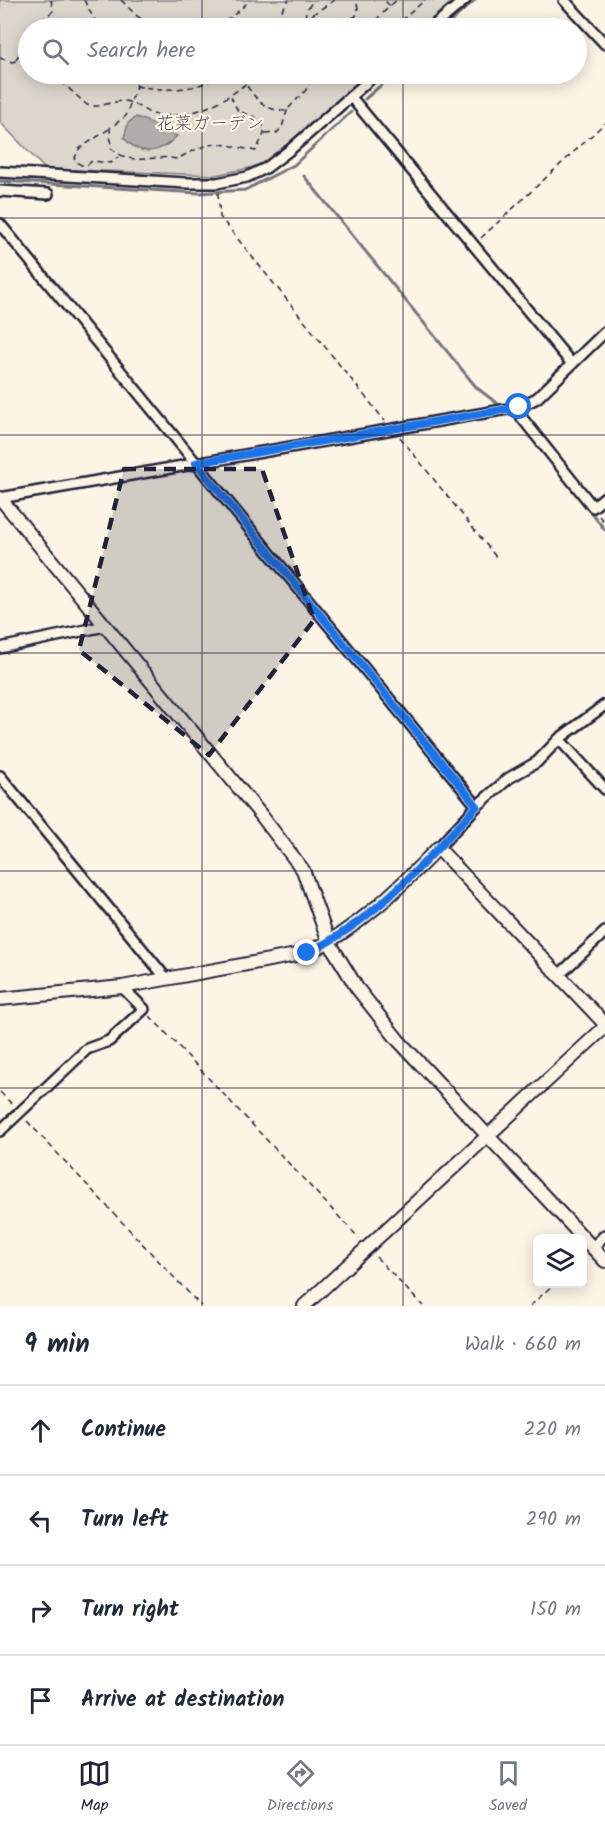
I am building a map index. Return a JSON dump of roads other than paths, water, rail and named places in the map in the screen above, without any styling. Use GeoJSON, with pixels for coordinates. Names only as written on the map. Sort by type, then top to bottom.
{"type":"FeatureCollection","features":[{"type":"Feature","properties":{"kind":"street"},"geometry":{"type":"LineString","coordinates":[[443,18],[465,0]]}},
{"type":"Feature","properties":{"kind":"street"},"geometry":{"type":"LineString","coordinates":[[564,0],[581,18]]}},
{"type":"Feature","properties":{"kind":"street"},"geometry":{"type":"LineString","coordinates":[[587,25],[605,44]]}},
{"type":"Feature","properties":{"kind":"street"},"geometry":{"type":"LineString","coordinates":[[0,191],[26,184],[217,183],[247,177],[266,168],[365,84]]}},
{"type":"Feature","properties":{"kind":"street"},"geometry":{"type":"LineString","coordinates":[[351,97],[572,364]]}},
{"type":"Feature","properties":{"kind":"street"},"geometry":{"type":"LineString","coordinates":[[0,171],[48,194]]}},
{"type":"Feature","properties":{"kind":"street"},"geometry":{"type":"LineString","coordinates":[[0,224],[477,806]]}},
{"type":"Feature","properties":{"kind":"street"},"geometry":{"type":"LineString","coordinates":[[605,332],[537,398],[519,407],[0,498],[261,815],[303,870],[329,942],[357,988],[398,1040],[605,1262]]}},
{"type":"Feature","properties":{"kind":"street"},"geometry":{"type":"LineString","coordinates":[[519,407],[522,418],[593,507],[605,497]]}},
{"type":"Feature","properties":{"kind":"street"},"geometry":{"type":"LineString","coordinates":[[0,648],[105,626]]}},
{"type":"Feature","properties":{"kind":"street"},"geometry":{"type":"LineString","coordinates":[[0,999],[122,987],[165,977],[307,953],[329,942],[378,906],[438,848],[477,806],[510,778],[537,762],[560,739],[605,705]]}},
{"type":"Feature","properties":{"kind":"street"},"geometry":{"type":"LineString","coordinates":[[560,739],[605,789]]}},
{"type":"Feature","properties":{"kind":"street"},"geometry":{"type":"LineString","coordinates":[[0,776],[165,977]]}},
{"type":"Feature","properties":{"kind":"street"},"geometry":{"type":"LineString","coordinates":[[304,1306],[605,1025],[438,848]]}},
{"type":"Feature","properties":{"kind":"street"},"geometry":{"type":"LineString","coordinates":[[559,975],[605,932]]}},
{"type":"Feature","properties":{"kind":"street"},"geometry":{"type":"LineString","coordinates":[[0,1131],[87,1049],[109,1041],[144,1009],[122,987]]}},
{"type":"Feature","properties":{"kind":"street"},"geometry":{"type":"LineString","coordinates":[[592,1247],[605,1236]]}},
{"type":"Feature","properties":{"kind":"waterway"},"geometry":{"type":"LineString","coordinates":[[455,18],[475,0]]}},
{"type":"Feature","properties":{"kind":"waterway"},"geometry":{"type":"LineString","coordinates":[[365,99],[382,84]]}},
{"type":"Feature","properties":{"kind":"waterway"},"geometry":{"type":"LineString","coordinates":[[0,181],[199,193],[245,190],[294,165],[351,112]]}},
{"type":"Feature","properties":{"kind":"waterway"},"geometry":{"type":"LineString","coordinates":[[304,176],[477,388],[502,407]]}},
{"type":"Feature","properties":{"kind":"waterway"},"geometry":{"type":"LineString","coordinates":[[507,411],[519,420]]}},
{"type":"Feature","properties":{"kind":"waterway"},"geometry":{"type":"LineString","coordinates":[[535,442],[605,530]]}},
{"type":"Feature","properties":{"kind":"park label","name":"花菜ガーデン"},"geometry":{"type":"Point","coordinates":[210,124]}}]}
